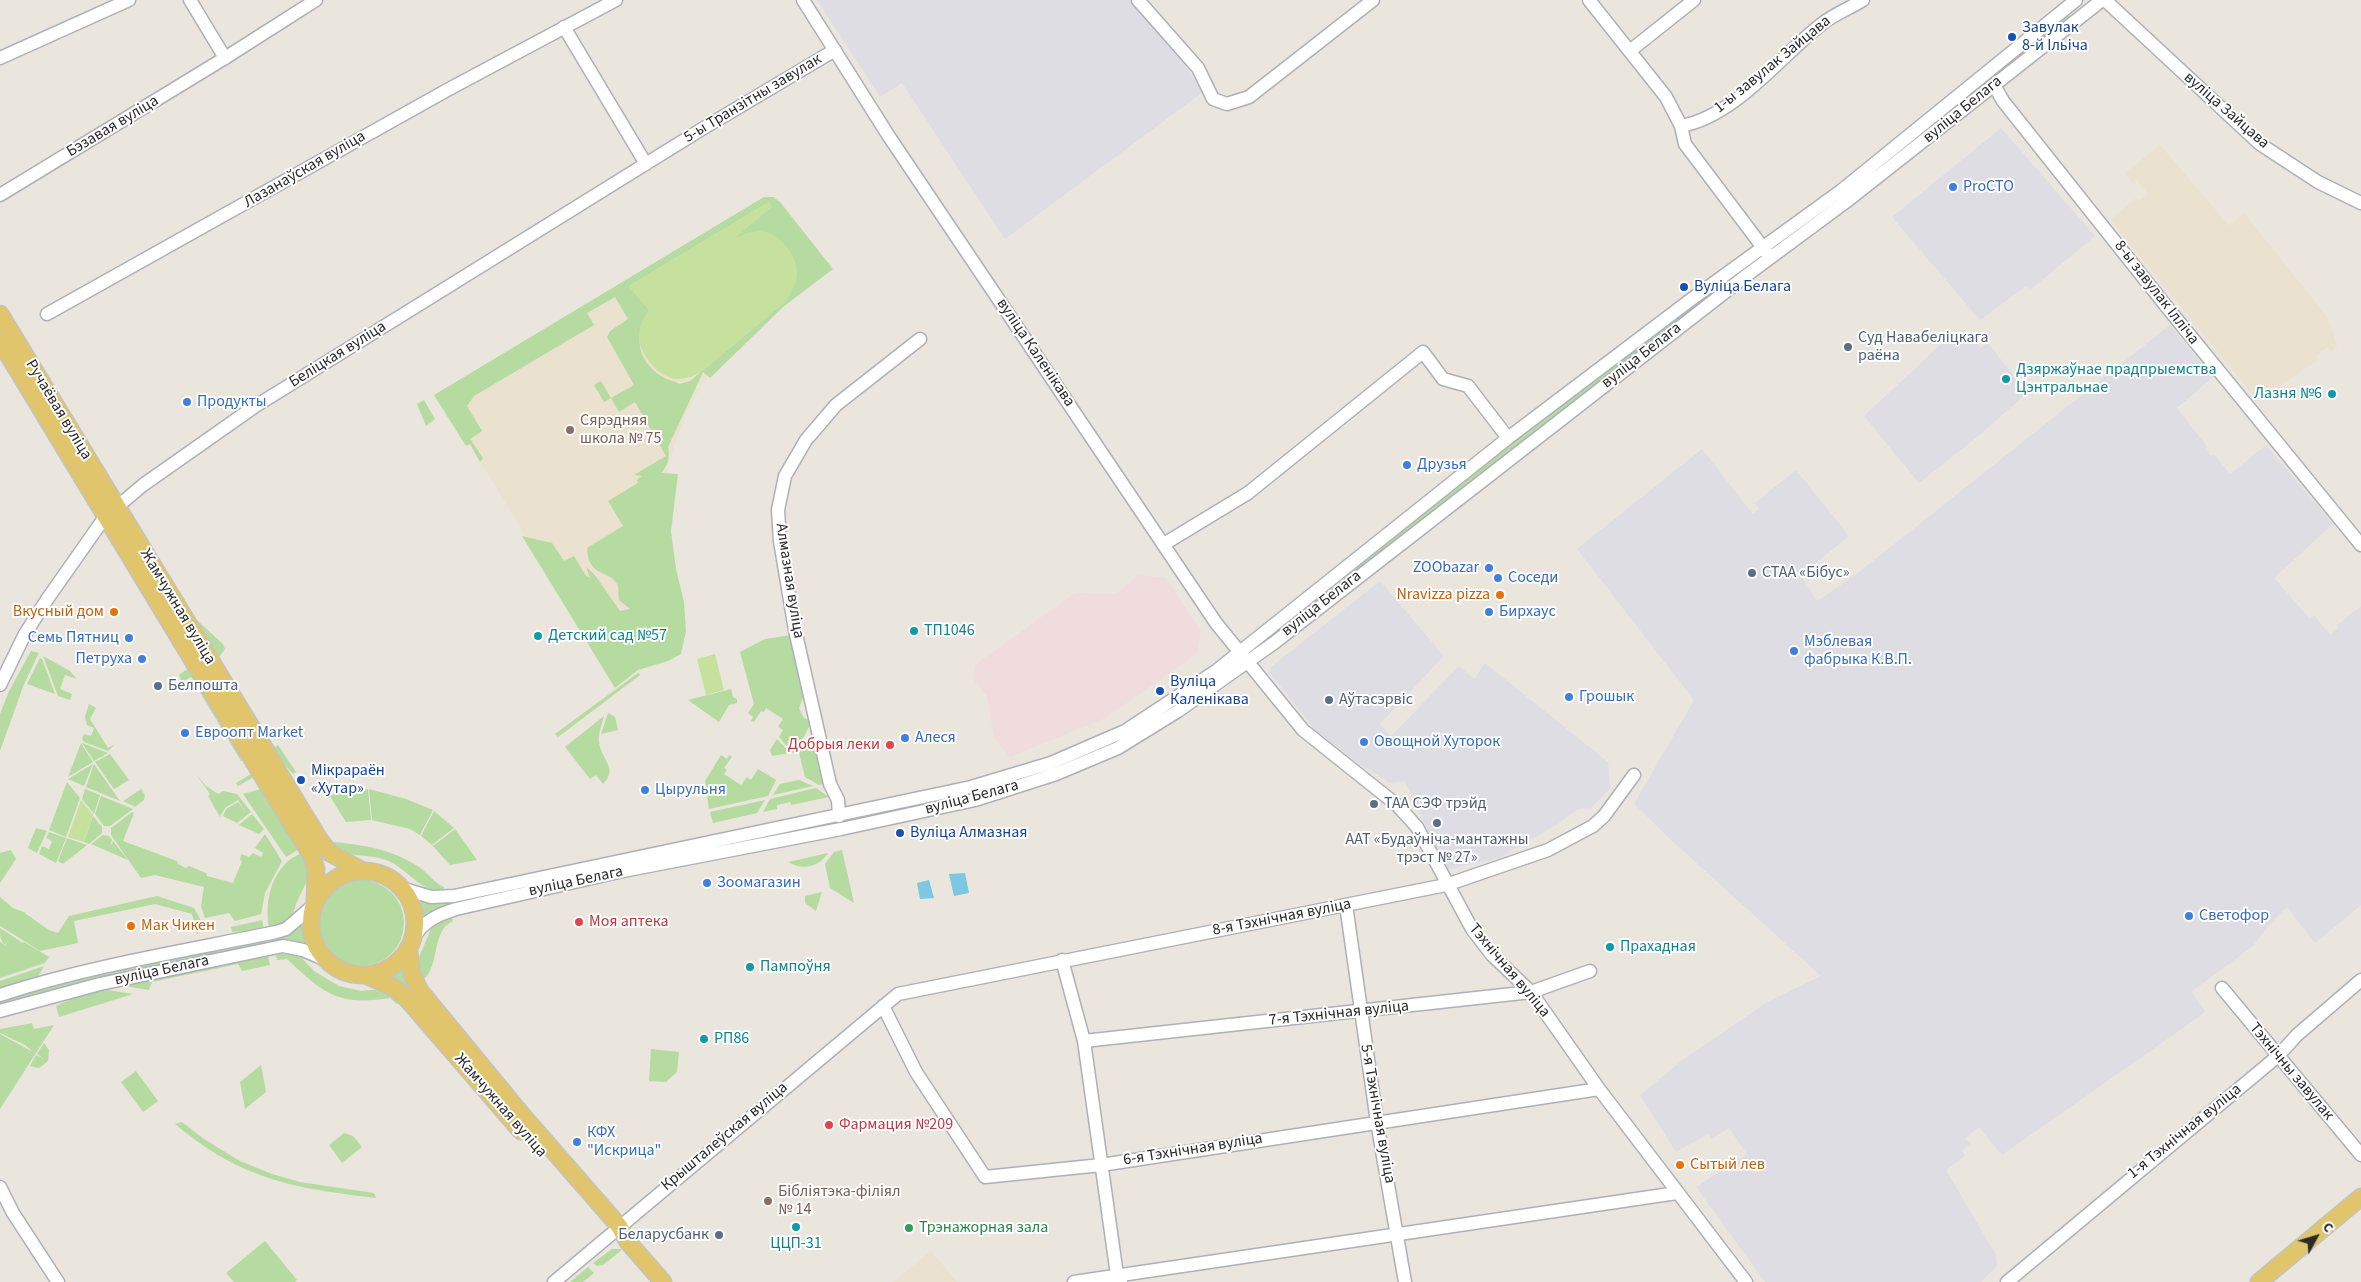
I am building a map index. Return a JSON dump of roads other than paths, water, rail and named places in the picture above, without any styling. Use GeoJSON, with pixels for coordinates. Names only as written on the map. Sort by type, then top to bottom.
{"type":"FeatureCollection","features":[{"type":"Feature","properties":{"kind":"main road","name":"Ручаёвая вуліца"},"geometry":{"type":"LineString","coordinates":[[0,314],[111,511]]}},
{"type":"Feature","properties":{"kind":"main road","name":"Ручаёвая вуліца"},"geometry":{"type":"LineString","coordinates":[[0,341],[111,511]]}},
{"type":"Feature","properties":{"kind":"main road","name":"Жамчужная вуліца"},"geometry":{"type":"LineString","coordinates":[[111,511],[323,846],[340,860],[363,871]]}},
{"type":"Feature","properties":{"kind":"main road","name":"Жамчужная вуліца"},"geometry":{"type":"LineString","coordinates":[[111,511],[268,785],[308,846],[316,869],[314,903]]}},
{"type":"Feature","properties":{"kind":"main road"},"geometry":{"type":"LineString","coordinates":[[363,871],[385,876],[401,888],[412,907],[415,926],[411,944],[387,970],[368,976],[340,970],[324,959],[316,947],[311,930],[314,903],[329,883],[345,874],[363,871]]}},
{"type":"Feature","properties":{"kind":"main road","name":"Жамчужная вуліца"},"geometry":{"type":"LineString","coordinates":[[411,944],[412,975],[420,991],[663,1282]]}},
{"type":"Feature","properties":{"kind":"main road","name":"Жамчужная вуліца"},"geometry":{"type":"LineString","coordinates":[[368,976],[395,988],[408,1000],[587,1206],[616,1228]]}},
{"type":"Feature","properties":{"kind":"main road"},"geometry":{"type":"LineString","coordinates":[[2259,1282],[2361,1197]]}},
{"type":"Feature","properties":{"kind":"street"},"geometry":{"type":"LineString","coordinates":[[0,58],[129,0]]}},
{"type":"Feature","properties":{"kind":"street"},"geometry":{"type":"LineString","coordinates":[[190,0],[225,58]]}},
{"type":"Feature","properties":{"kind":"street","name":"Бэзавая вуліца"},"geometry":{"type":"LineString","coordinates":[[0,195],[225,58],[316,0]]}},
{"type":"Feature","properties":{"kind":"street"},"geometry":{"type":"LineString","coordinates":[[616,0],[564,27],[646,164]]}},
{"type":"Feature","properties":{"kind":"street","name":"5-ы Транзітны завулак"},"geometry":{"type":"LineString","coordinates":[[646,164],[835,50],[803,0]]}},
{"type":"Feature","properties":{"kind":"street"},"geometry":{"type":"LineString","coordinates":[[1138,0],[1198,68],[1213,100],[1227,104],[1250,97],[1373,0]]}},
{"type":"Feature","properties":{"kind":"street"},"geometry":{"type":"LineString","coordinates":[[1589,0],[1631,50],[1666,97],[1681,126],[1685,144],[1767,252]]}},
{"type":"Feature","properties":{"kind":"street"},"geometry":{"type":"LineString","coordinates":[[1631,50],[1694,0]]}},
{"type":"Feature","properties":{"kind":"street","name":"1-ы завулак Зайцава"},"geometry":{"type":"LineString","coordinates":[[1681,126],[1699,123],[1717,112],[1781,62],[1822,24],[1863,0]]}},
{"type":"Feature","properties":{"kind":"street","name":"вуліца Белага"},"geometry":{"type":"LineString","coordinates":[[411,944],[418,930],[436,916],[456,909],[623,871],[825,832],[975,800],[1056,774],[1118,748],[1151,729],[1248,662],[1767,252],[2076,0]]}},
{"type":"Feature","properties":{"kind":"street","name":"вуліца Белага"},"geometry":{"type":"LineString","coordinates":[[401,888],[431,897],[454,896],[669,849],[971,788],[1052,763],[1125,731],[1192,687],[1240,652],[1508,438],[1767,252],[1847,202],[2103,0]]}},
{"type":"Feature","properties":{"kind":"street","name":"вуліца Зайцава"},"geometry":{"type":"LineString","coordinates":[[2103,0],[2260,144],[2318,182],[2361,203]]}},
{"type":"Feature","properties":{"kind":"street","name":"Лазанаўская вуліца"},"geometry":{"type":"LineString","coordinates":[[48,314],[431,99],[564,27]]}},
{"type":"Feature","properties":{"kind":"street","name":"вуліца Каленікава"},"geometry":{"type":"LineString","coordinates":[[835,50],[958,241],[1216,623],[1240,652]]}},
{"type":"Feature","properties":{"kind":"street","name":"8-ы завулак Ілліча"},"geometry":{"type":"LineString","coordinates":[[1994,85],[2003,101],[2171,313],[2361,545]]}},
{"type":"Feature","properties":{"kind":"street","name":"Беліцкая вуліца"},"geometry":{"type":"LineString","coordinates":[[0,685],[25,634],[48,598],[111,511],[254,406],[646,164]]}},
{"type":"Feature","properties":{"kind":"street","name":"Алмазная вуліца"},"geometry":{"type":"LineString","coordinates":[[839,816],[838,800],[830,784],[795,630],[780,541],[778,510],[786,476],[806,440],[836,405],[920,339]]}},
{"type":"Feature","properties":{"kind":"street"},"geometry":{"type":"LineString","coordinates":[[1164,544],[1248,492],[1423,352],[1443,379],[1463,383],[1474,392],[1508,438]]}},
{"type":"Feature","properties":{"kind":"street","name":"Тэхнічная вуліца"},"geometry":{"type":"LineString","coordinates":[[1240,652],[1303,730],[1397,805],[1417,827],[1446,885],[1472,929],[1492,955],[1530,992],[1599,1089],[1746,1282]]}},
{"type":"Feature","properties":{"kind":"street","name":"8-я Тэхнічная вуліца"},"geometry":{"type":"LineString","coordinates":[[898,994],[1446,885],[1548,850],[1593,826],[1604,816],[1634,775]]}},
{"type":"Feature","properties":{"kind":"street","name":"вуліца Белага"},"geometry":{"type":"LineString","coordinates":[[0,995],[84,973],[276,932],[286,929],[314,903]]}},
{"type":"Feature","properties":{"kind":"street","name":"5-я Тэхнічная вуліца"},"geometry":{"type":"LineString","coordinates":[[1346,905],[1360,1012],[1405,1282]]}},
{"type":"Feature","properties":{"kind":"street","name":"вуліца Белага"},"geometry":{"type":"LineString","coordinates":[[0,1011],[100,984],[283,946],[303,950],[324,959]]}},
{"type":"Feature","properties":{"kind":"street"},"geometry":{"type":"LineString","coordinates":[[1062,960],[1084,1041],[1100,1165],[1119,1279]]}},
{"type":"Feature","properties":{"kind":"street","name":"7-я Тэхнічная вуліца"},"geometry":{"type":"LineString","coordinates":[[1084,1041],[1530,992],[1590,971]]}},
{"type":"Feature","properties":{"kind":"street","name":"1-я Тэхнічная вуліца"},"geometry":{"type":"LineString","coordinates":[[2007,1282],[2278,1056],[2297,1035],[2361,980]]}},
{"type":"Feature","properties":{"kind":"street","name":"Тэхнічны завулак"},"geometry":{"type":"LineString","coordinates":[[2222,988],[2361,1155]]}},
{"type":"Feature","properties":{"kind":"street","name":"Крышталеўская вуліца"},"geometry":{"type":"LineString","coordinates":[[554,1282],[616,1228],[898,994]]}},
{"type":"Feature","properties":{"kind":"street","name":"6-я Тэхнічная вуліца"},"geometry":{"type":"LineString","coordinates":[[883,1006],[916,1072],[985,1177],[1100,1165],[1599,1089]]}},
{"type":"Feature","properties":{"kind":"street"},"geometry":{"type":"LineString","coordinates":[[0,1187],[13,1213],[58,1282]]}},
{"type":"Feature","properties":{"kind":"street"},"geometry":{"type":"LineString","coordinates":[[1074,1282],[1119,1279],[1398,1233],[1677,1193]]}},
{"type":"Feature","properties":{"kind":"water"},"geometry":{"type":"Polygon","coordinates":[[[965,873],[969,893],[954,896],[949,874],[965,873]]]}},
{"type":"Feature","properties":{"kind":"water"},"geometry":{"type":"Polygon","coordinates":[[[929,880],[934,898],[920,899],[917,883],[929,880]]]}},
{"type":"Feature","properties":{"kind":"place","name":"Завулак 8-й Ільіча"},"geometry":{"type":"Point","coordinates":[2012,37]}},
{"type":"Feature","properties":{"kind":"place","name":"ProСТО"},"geometry":{"type":"Point","coordinates":[1953,187]}},
{"type":"Feature","properties":{"kind":"place","name":"Вуліца Белага"},"geometry":{"type":"Point","coordinates":[1684,287]}},
{"type":"Feature","properties":{"kind":"place","name":"Суд Навабеліцкага раёна"},"geometry":{"type":"Point","coordinates":[1848,347]}},
{"type":"Feature","properties":{"kind":"place","name":"Дзяржаўнае прадпрыемства Цэнтральнае"},"geometry":{"type":"Point","coordinates":[2006,379]}},
{"type":"Feature","properties":{"kind":"place","name":"Лазня №6"},"geometry":{"type":"Point","coordinates":[2332,394]}},
{"type":"Feature","properties":{"kind":"place","name":"Продукты"},"geometry":{"type":"Point","coordinates":[187,402]}},
{"type":"Feature","properties":{"kind":"place","name":"Сярэдняя школа № 75"},"geometry":{"type":"Point","coordinates":[570,430]}},
{"type":"Feature","properties":{"kind":"place","name":"Друзья"},"geometry":{"type":"Point","coordinates":[1407,465]}},
{"type":"Feature","properties":{"kind":"place","name":"ZOObazar"},"geometry":{"type":"Point","coordinates":[1489,568]}},
{"type":"Feature","properties":{"kind":"place","name":"СТАА «Бібус»"},"geometry":{"type":"Point","coordinates":[1752,573]}},
{"type":"Feature","properties":{"kind":"place","name":"Соседи"},"geometry":{"type":"Point","coordinates":[1498,578]}},
{"type":"Feature","properties":{"kind":"place","name":"Nravizza pizza"},"geometry":{"type":"Point","coordinates":[1500,595]}},
{"type":"Feature","properties":{"kind":"place","name":"Вкусный дом"},"geometry":{"type":"Point","coordinates":[114,612]}},
{"type":"Feature","properties":{"kind":"place","name":"Бирхаус"},"geometry":{"type":"Point","coordinates":[1489,612]}},
{"type":"Feature","properties":{"kind":"place","name":"ТП1046"},"geometry":{"type":"Point","coordinates":[914,631]}},
{"type":"Feature","properties":{"kind":"place","name":"Детский сад №57"},"geometry":{"type":"Point","coordinates":[538,636]}},
{"type":"Feature","properties":{"kind":"place","name":"Семь Пятниц"},"geometry":{"type":"Point","coordinates":[129,638]}},
{"type":"Feature","properties":{"kind":"place","name":"Мэблевая фабрыка К.В.П."},"geometry":{"type":"Point","coordinates":[1794,651]}},
{"type":"Feature","properties":{"kind":"place","name":"Петруха"},"geometry":{"type":"Point","coordinates":[142,659]}},
{"type":"Feature","properties":{"kind":"place","name":"Белпошта"},"geometry":{"type":"Point","coordinates":[158,686]}},
{"type":"Feature","properties":{"kind":"place","name":"Вуліца Каленікава"},"geometry":{"type":"Point","coordinates":[1160,691]}},
{"type":"Feature","properties":{"kind":"place","name":"Грошык"},"geometry":{"type":"Point","coordinates":[1569,697]}},
{"type":"Feature","properties":{"kind":"place","name":"Аўтасэрвіс"},"geometry":{"type":"Point","coordinates":[1329,700]}},
{"type":"Feature","properties":{"kind":"place","name":"Евроопт Market"},"geometry":{"type":"Point","coordinates":[185,733]}},
{"type":"Feature","properties":{"kind":"place","name":"Алеся"},"geometry":{"type":"Point","coordinates":[905,738]}},
{"type":"Feature","properties":{"kind":"place","name":"Овощной Хуторок"},"geometry":{"type":"Point","coordinates":[1364,742]}},
{"type":"Feature","properties":{"kind":"place","name":"Добрыя леки"},"geometry":{"type":"Point","coordinates":[890,745]}},
{"type":"Feature","properties":{"kind":"place","name":"Мікрараён «Хутар»"},"geometry":{"type":"Point","coordinates":[301,780]}},
{"type":"Feature","properties":{"kind":"place","name":"Цырульня"},"geometry":{"type":"Point","coordinates":[645,790]}},
{"type":"Feature","properties":{"kind":"place","name":"ТАА СЭФ трэйд"},"geometry":{"type":"Point","coordinates":[1374,804]}},
{"type":"Feature","properties":{"kind":"place","name":"ААТ «Будаўніча-мантажны трэст № 27»"},"geometry":{"type":"Point","coordinates":[1437,823]}},
{"type":"Feature","properties":{"kind":"place","name":"Вуліца Алмазная"},"geometry":{"type":"Point","coordinates":[900,833]}},
{"type":"Feature","properties":{"kind":"place","name":"Зоомагазин"},"geometry":{"type":"Point","coordinates":[707,883]}},
{"type":"Feature","properties":{"kind":"place","name":"Светофор"},"geometry":{"type":"Point","coordinates":[2189,916]}},
{"type":"Feature","properties":{"kind":"place","name":"Моя аптека"},"geometry":{"type":"Point","coordinates":[579,922]}},
{"type":"Feature","properties":{"kind":"place","name":"Мак Чикен"},"geometry":{"type":"Point","coordinates":[131,926]}},
{"type":"Feature","properties":{"kind":"place","name":"Прахадная"},"geometry":{"type":"Point","coordinates":[1610,947]}},
{"type":"Feature","properties":{"kind":"place","name":"Пампоўня"},"geometry":{"type":"Point","coordinates":[750,967]}},
{"type":"Feature","properties":{"kind":"place","name":"РП86"},"geometry":{"type":"Point","coordinates":[704,1039]}},
{"type":"Feature","properties":{"kind":"place","name":"Фармация №209"},"geometry":{"type":"Point","coordinates":[829,1125]}},
{"type":"Feature","properties":{"kind":"place","name":"КФХ \"Искрица\""},"geometry":{"type":"Point","coordinates":[577,1142]}},
{"type":"Feature","properties":{"kind":"place","name":"Сытый лев"},"geometry":{"type":"Point","coordinates":[1680,1165]}},
{"type":"Feature","properties":{"kind":"place","name":"Бібліятэка-філіял № 14"},"geometry":{"type":"Point","coordinates":[768,1201]}},
{"type":"Feature","properties":{"kind":"place","name":"ЦЦП-31"},"geometry":{"type":"Point","coordinates":[796,1227]}},
{"type":"Feature","properties":{"kind":"place","name":"Трэнажорная зала"},"geometry":{"type":"Point","coordinates":[909,1228]}},
{"type":"Feature","properties":{"kind":"place","name":"Беларусбанк"},"geometry":{"type":"Point","coordinates":[719,1235]}}]}
